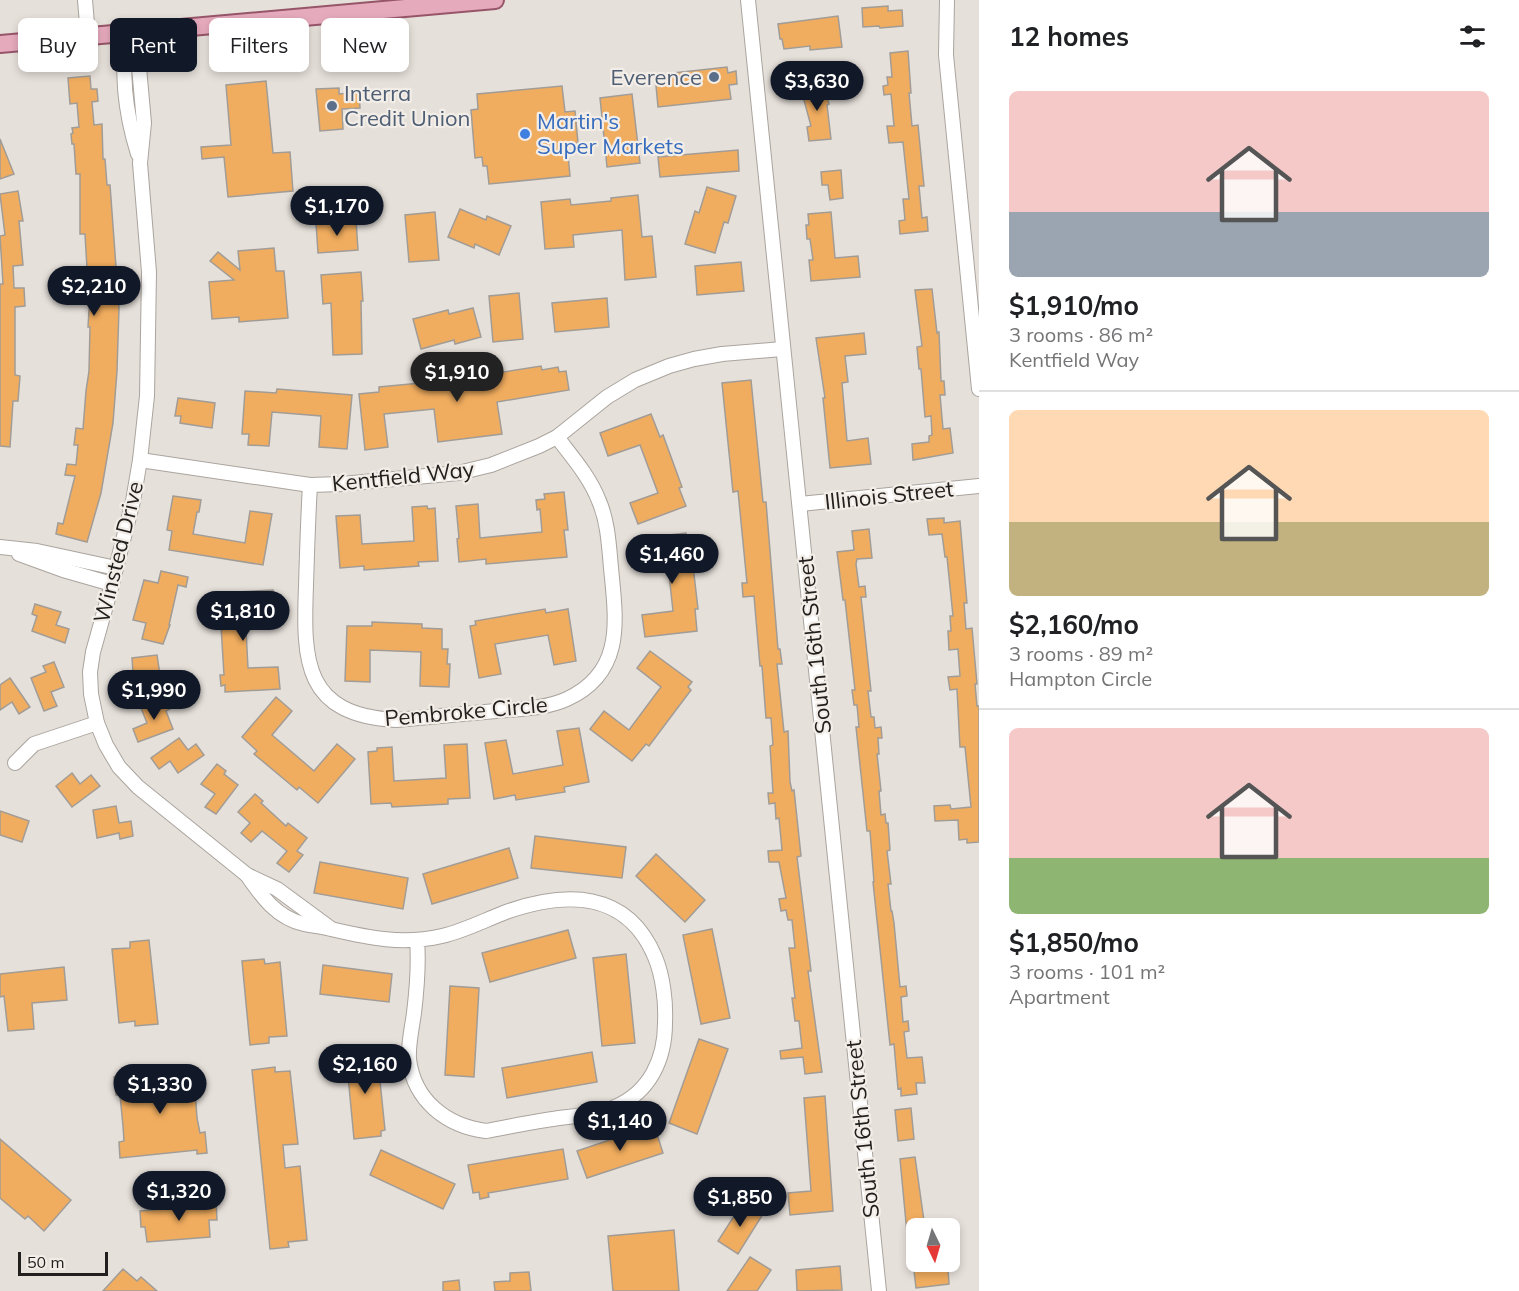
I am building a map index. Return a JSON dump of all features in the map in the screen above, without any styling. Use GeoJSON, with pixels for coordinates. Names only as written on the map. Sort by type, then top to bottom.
{"type":"FeatureCollection","features":[{"type":"Feature","properties":{"kind":"main road"},"geometry":{"type":"LineString","coordinates":[[197,25],[387,3],[495,0]]}},
{"type":"Feature","properties":{"kind":"main road"},"geometry":{"type":"LineString","coordinates":[[0,44],[18,42]]}},
{"type":"Feature","properties":{"kind":"street"},"geometry":{"type":"LineString","coordinates":[[85,0],[86,18]]}},
{"type":"Feature","properties":{"kind":"street","name":"South 16th Street"},"geometry":{"type":"LineString","coordinates":[[748,0],[879,1291]]}},
{"type":"Feature","properties":{"kind":"street"},"geometry":{"type":"LineString","coordinates":[[946,0],[946,55],[979,388]]}},
{"type":"Feature","properties":{"kind":"street","name":"Winsted Drive"},"geometry":{"type":"LineString","coordinates":[[124,72],[129,126],[140,163],[149,272],[149,331],[147,396],[140,459],[90,672],[91,694],[97,723],[106,745],[119,767],[138,787],[247,874],[285,894],[330,928],[352,935],[384,940],[417,939],[442,936],[463,930],[529,905],[581,900],[603,903],[625,914],[648,938],[658,963],[666,1008],[665,1040],[656,1071],[629,1100],[600,1112],[486,1131],[469,1129],[443,1116],[426,1100],[414,1079],[409,1058],[418,973],[417,939]]}},
{"type":"Feature","properties":{"kind":"street","name":"Kentfield Way"},"geometry":{"type":"LineString","coordinates":[[140,459],[309,484],[342,484],[458,473],[491,465],[557,437],[607,398],[635,380],[669,366],[722,354],[782,349]]}},
{"type":"Feature","properties":{"kind":"street","name":"Pembroke Circle"},"geometry":{"type":"LineString","coordinates":[[309,484],[305,644],[311,672],[327,694],[339,705],[353,713],[372,718],[396,720],[551,705],[577,694],[598,674],[607,661],[614,642],[616,618],[607,527],[603,512],[586,477],[557,437]]}},
{"type":"Feature","properties":{"kind":"street","name":"Illinois Street"},"geometry":{"type":"LineString","coordinates":[[800,504],[979,486]]}},
{"type":"Feature","properties":{"kind":"street"},"geometry":{"type":"LineString","coordinates":[[2,547],[37,551],[116,568]]}},
{"type":"Feature","properties":{"kind":"street"},"geometry":{"type":"LineString","coordinates":[[2,547],[63,570],[112,584]]}},
{"type":"Feature","properties":{"kind":"street"},"geometry":{"type":"LineString","coordinates":[[15,763],[34,744],[97,723]]}},
{"type":"Feature","properties":{"kind":"building"},"geometry":{"type":"Polygon","coordinates":[[[888,6],[888,11],[902,10],[903,26],[863,27],[862,8],[888,6]]]}},
{"type":"Feature","properties":{"kind":"building"},"geometry":{"type":"Polygon","coordinates":[[[838,16],[842,47],[810,50],[810,46],[784,49],[778,24],[838,16]]]}},
{"type":"Feature","properties":{"kind":"building"},"geometry":{"type":"Polygon","coordinates":[[[908,51],[912,126],[918,125],[924,186],[919,186],[922,218],[927,217],[928,231],[900,234],[899,221],[905,220],[903,199],[909,199],[903,142],[889,143],[887,126],[894,126],[891,94],[884,95],[883,86],[888,85],[887,77],[892,77],[890,53],[908,51]]]}},
{"type":"Feature","properties":{"kind":"building"},"geometry":{"type":"Polygon","coordinates":[[[727,67],[728,73],[736,71],[737,84],[729,85],[731,99],[658,107],[655,75],[727,67]]]}},
{"type":"Feature","properties":{"kind":"building"},"geometry":{"type":"Polygon","coordinates":[[[90,76],[91,89],[97,89],[98,101],[92,102],[94,125],[102,124],[103,159],[105,159],[107,185],[110,185],[119,308],[113,423],[101,493],[87,542],[56,534],[58,523],[63,524],[75,476],[65,475],[67,464],[76,465],[78,445],[74,445],[76,428],[83,429],[89,371],[90,295],[84,296],[84,286],[88,286],[85,234],[80,234],[80,174],[76,174],[71,134],[73,133],[72,128],[79,127],[77,103],[70,104],[68,78],[90,76]]]}},
{"type":"Feature","properties":{"kind":"building"},"geometry":{"type":"Polygon","coordinates":[[[266,81],[273,153],[290,152],[293,191],[228,197],[224,157],[202,159],[201,147],[231,145],[226,85],[266,81]]]}},
{"type":"Feature","properties":{"kind":"building"},"geometry":{"type":"Polygon","coordinates":[[[823,83],[829,104],[827,105],[831,139],[809,141],[807,127],[811,126],[801,89],[823,83]]]}},
{"type":"Feature","properties":{"kind":"building"},"geometry":{"type":"Polygon","coordinates":[[[562,86],[565,112],[575,111],[578,143],[567,144],[570,176],[489,184],[487,166],[483,166],[482,157],[475,158],[471,110],[478,109],[477,94],[562,86]]]}},
{"type":"Feature","properties":{"kind":"building"},"geometry":{"type":"Polygon","coordinates":[[[339,88],[339,94],[359,92],[360,108],[342,109],[343,129],[320,131],[316,89],[339,88]]]}},
{"type":"Feature","properties":{"kind":"building"},"geometry":{"type":"Polygon","coordinates":[[[632,94],[640,163],[607,167],[600,98],[632,94]]]}},
{"type":"Feature","properties":{"kind":"building"},"geometry":{"type":"Polygon","coordinates":[[[0,139],[14,174],[0,179],[0,139]]]}},
{"type":"Feature","properties":{"kind":"building"},"geometry":{"type":"Polygon","coordinates":[[[738,150],[739,171],[660,177],[658,157],[738,150]]]}},
{"type":"Feature","properties":{"kind":"building"},"geometry":{"type":"Polygon","coordinates":[[[841,170],[843,198],[830,200],[828,185],[822,185],[821,172],[841,170]]]}},
{"type":"Feature","properties":{"kind":"building"},"geometry":{"type":"Polygon","coordinates":[[[707,187],[736,196],[728,223],[724,222],[715,253],[685,244],[695,211],[699,213],[707,187]]]}},
{"type":"Feature","properties":{"kind":"building"},"geometry":{"type":"Polygon","coordinates":[[[18,191],[23,221],[19,221],[23,265],[13,266],[14,288],[24,288],[25,306],[15,307],[15,375],[20,376],[18,401],[13,401],[10,447],[0,446],[0,284],[3,284],[0,236],[5,235],[0,194],[18,191]]]}},
{"type":"Feature","properties":{"kind":"building"},"geometry":{"type":"Polygon","coordinates":[[[638,195],[642,237],[652,236],[656,277],[625,280],[622,230],[573,235],[574,247],[545,249],[541,202],[570,199],[571,205],[611,201],[611,198],[638,195]]]}},
{"type":"Feature","properties":{"kind":"building"},"geometry":{"type":"Polygon","coordinates":[[[460,209],[486,220],[487,216],[511,226],[499,255],[475,244],[474,248],[448,237],[460,209]]]}},
{"type":"Feature","properties":{"kind":"building"},"geometry":{"type":"Polygon","coordinates":[[[435,212],[439,260],[409,262],[405,215],[435,212]]]}},
{"type":"Feature","properties":{"kind":"building"},"geometry":{"type":"Polygon","coordinates":[[[831,212],[835,258],[858,256],[860,277],[811,281],[809,260],[813,260],[810,239],[807,239],[808,214],[831,212]]]}},
{"type":"Feature","properties":{"kind":"building"},"geometry":{"type":"Polygon","coordinates":[[[356,220],[358,250],[318,253],[316,223],[356,220]]]}},
{"type":"Feature","properties":{"kind":"building"},"geometry":{"type":"Polygon","coordinates":[[[274,248],[276,271],[284,271],[288,318],[239,322],[239,317],[212,319],[209,282],[234,280],[210,261],[218,252],[240,270],[238,251],[274,248]]]}},
{"type":"Feature","properties":{"kind":"building"},"geometry":{"type":"Polygon","coordinates":[[[741,262],[744,291],[697,295],[695,266],[741,262]]]}},
{"type":"Feature","properties":{"kind":"building"},"geometry":{"type":"Polygon","coordinates":[[[361,272],[362,354],[333,355],[331,303],[323,304],[321,275],[361,272]]]}},
{"type":"Feature","properties":{"kind":"building"},"geometry":{"type":"Polygon","coordinates":[[[932,289],[937,333],[939,332],[941,381],[944,381],[945,395],[940,395],[943,429],[950,428],[953,453],[913,460],[912,444],[929,442],[929,436],[932,435],[931,416],[925,417],[921,369],[919,369],[917,347],[922,346],[915,290],[932,289]]]}},
{"type":"Feature","properties":{"kind":"building"},"geometry":{"type":"Polygon","coordinates":[[[519,293],[523,339],[493,342],[489,296],[519,293]]]}},
{"type":"Feature","properties":{"kind":"building"},"geometry":{"type":"Polygon","coordinates":[[[607,298],[609,327],[555,332],[552,303],[607,298]]]}},
{"type":"Feature","properties":{"kind":"building"},"geometry":{"type":"Polygon","coordinates":[[[473,308],[481,337],[455,344],[454,340],[421,349],[413,319],[448,310],[449,314],[473,308]]]}},
{"type":"Feature","properties":{"kind":"building"},"geometry":{"type":"Polygon","coordinates":[[[864,333],[866,354],[845,356],[848,382],[842,383],[847,441],[868,438],[871,464],[830,468],[823,398],[825,398],[816,338],[864,333]]]}},
{"type":"Feature","properties":{"kind":"building"},"geometry":{"type":"Polygon","coordinates":[[[541,366],[542,370],[558,367],[559,372],[566,371],[569,390],[497,402],[502,434],[438,442],[434,409],[384,414],[388,447],[365,450],[359,394],[379,392],[379,387],[431,382],[432,387],[468,383],[492,379],[491,374],[541,366]]]}},
{"type":"Feature","properties":{"kind":"building"},"geometry":{"type":"Polygon","coordinates":[[[751,380],[763,502],[766,502],[778,649],[780,649],[782,664],[777,664],[784,732],[788,731],[790,782],[792,791],[794,790],[801,856],[797,857],[811,971],[808,971],[822,1072],[805,1074],[803,1057],[781,1059],[780,1051],[802,1048],[799,1021],[795,1021],[792,998],[795,998],[789,948],[795,948],[792,920],[788,920],[786,910],[781,911],[779,899],[786,898],[779,862],[769,862],[768,851],[782,850],[779,818],[776,819],[775,803],[769,804],[768,793],[773,793],[771,718],[766,718],[754,596],[743,597],[742,583],[747,583],[738,491],[733,492],[722,383],[751,380]]]}},
{"type":"Feature","properties":{"kind":"building"},"geometry":{"type":"Polygon","coordinates":[[[277,389],[352,395],[347,449],[319,447],[321,416],[272,412],[269,446],[248,445],[249,434],[242,434],[245,391],[276,393],[277,389]]]}},
{"type":"Feature","properties":{"kind":"building"},"geometry":{"type":"Polygon","coordinates":[[[178,398],[215,403],[212,428],[180,423],[181,416],[175,416],[178,398]]]}},
{"type":"Feature","properties":{"kind":"building"},"geometry":{"type":"Polygon","coordinates":[[[651,414],[660,437],[663,435],[682,487],[679,488],[686,506],[638,524],[630,503],[658,493],[640,445],[608,456],[600,433],[651,414]]]}},
{"type":"Feature","properties":{"kind":"building"},"geometry":{"type":"Polygon","coordinates":[[[564,492],[568,530],[564,530],[567,557],[486,564],[486,559],[459,562],[456,506],[478,504],[480,538],[542,532],[540,509],[537,510],[536,500],[545,499],[544,494],[564,492]]]}},
{"type":"Feature","properties":{"kind":"building"},"geometry":{"type":"Polygon","coordinates":[[[173,496],[201,500],[193,534],[245,543],[250,511],[272,514],[263,565],[169,550],[172,531],[167,530],[173,496]]]}},
{"type":"Feature","properties":{"kind":"building"},"geometry":{"type":"Polygon","coordinates":[[[427,506],[428,509],[435,508],[438,561],[418,562],[419,566],[364,570],[364,566],[340,568],[336,516],[360,515],[362,544],[414,541],[412,507],[427,506]]]}},
{"type":"Feature","properties":{"kind":"building"},"geometry":{"type":"Polygon","coordinates":[[[944,518],[944,523],[960,521],[967,603],[964,603],[966,629],[972,628],[977,684],[975,684],[977,706],[979,706],[979,842],[967,843],[967,839],[959,840],[958,820],[935,821],[934,806],[950,805],[951,809],[971,807],[965,747],[960,747],[957,689],[950,690],[948,677],[960,676],[958,649],[949,650],[948,631],[951,631],[950,616],[953,616],[947,557],[945,557],[942,534],[929,535],[927,519],[944,518]]]}},
{"type":"Feature","properties":{"kind":"building"},"geometry":{"type":"Polygon","coordinates":[[[869,529],[872,558],[857,559],[856,564],[859,587],[865,586],[866,597],[861,597],[871,691],[868,691],[871,717],[874,717],[875,728],[881,727],[882,738],[878,738],[879,754],[877,754],[881,791],[879,791],[881,815],[885,814],[886,823],[888,823],[890,850],[887,851],[891,884],[888,884],[900,987],[906,986],[907,996],[901,997],[903,1022],[908,1021],[909,1031],[904,1032],[907,1058],[922,1057],[925,1083],[916,1083],[917,1094],[901,1096],[901,1088],[898,1089],[894,1044],[890,1045],[870,831],[867,831],[856,727],[859,727],[857,705],[854,705],[852,690],[855,690],[837,552],[854,550],[852,531],[869,529]]]}},
{"type":"Feature","properties":{"kind":"building"},"geometry":{"type":"Polygon","coordinates":[[[686,533],[688,558],[692,557],[698,609],[695,609],[697,631],[645,637],[642,615],[673,611],[667,557],[636,561],[634,539],[686,533]]]}},
{"type":"Feature","properties":{"kind":"building"},"geometry":{"type":"Polygon","coordinates":[[[161,571],[188,577],[186,587],[178,585],[170,625],[163,644],[142,639],[146,623],[133,620],[144,580],[158,583],[161,571]]]}},
{"type":"Feature","properties":{"kind":"building"},"geometry":{"type":"Polygon","coordinates":[[[273,590],[274,610],[245,611],[248,668],[278,667],[280,689],[225,692],[225,685],[221,686],[220,675],[224,675],[219,593],[273,590]]]}},
{"type":"Feature","properties":{"kind":"building"},"geometry":{"type":"Polygon","coordinates":[[[35,604],[61,612],[56,625],[69,629],[65,643],[32,631],[37,616],[32,614],[35,604]]]}},
{"type":"Feature","properties":{"kind":"building"},"geometry":{"type":"Polygon","coordinates":[[[545,609],[546,613],[568,609],[576,661],[554,665],[548,635],[495,644],[501,674],[479,678],[470,626],[476,625],[475,621],[545,609]]]}},
{"type":"Feature","properties":{"kind":"building"},"geometry":{"type":"Polygon","coordinates":[[[372,622],[422,624],[422,628],[442,629],[442,649],[448,649],[447,664],[450,664],[449,687],[420,686],[421,652],[370,650],[370,682],[345,681],[347,626],[372,626],[372,622]]]}},
{"type":"Feature","properties":{"kind":"building"},"geometry":{"type":"Polygon","coordinates":[[[650,651],[692,682],[688,687],[691,690],[649,746],[646,744],[632,761],[590,729],[604,711],[629,730],[661,687],[637,668],[650,651]]]}},
{"type":"Feature","properties":{"kind":"building"},"geometry":{"type":"Polygon","coordinates":[[[157,655],[160,675],[157,675],[158,688],[122,691],[120,674],[133,673],[132,658],[157,655]]]}},
{"type":"Feature","properties":{"kind":"building"},"geometry":{"type":"Polygon","coordinates":[[[54,662],[64,687],[51,692],[57,706],[44,711],[31,678],[46,672],[43,666],[54,662]]]}},
{"type":"Feature","properties":{"kind":"building"},"geometry":{"type":"Polygon","coordinates":[[[10,678],[30,707],[19,714],[12,702],[0,710],[0,685],[10,678]]]}},
{"type":"Feature","properties":{"kind":"building"},"geometry":{"type":"Polygon","coordinates":[[[276,697],[292,711],[272,735],[314,771],[337,744],[355,759],[318,803],[299,787],[297,790],[254,754],[257,751],[242,737],[276,697]]]}},
{"type":"Feature","properties":{"kind":"building"},"geometry":{"type":"Polygon","coordinates":[[[160,700],[160,702],[166,700],[170,709],[166,711],[173,729],[138,742],[133,729],[147,723],[141,708],[160,700]]]}},
{"type":"Feature","properties":{"kind":"building"},"geometry":{"type":"Polygon","coordinates":[[[579,728],[589,782],[564,787],[565,792],[516,800],[515,795],[494,799],[485,743],[506,740],[513,774],[563,765],[557,731],[579,728]]]}},
{"type":"Feature","properties":{"kind":"building"},"geometry":{"type":"Polygon","coordinates":[[[179,738],[188,750],[196,744],[204,755],[178,773],[170,761],[159,769],[151,758],[179,738]]]}},
{"type":"Feature","properties":{"kind":"building"},"geometry":{"type":"Polygon","coordinates":[[[467,744],[470,798],[448,799],[448,804],[392,807],[391,803],[371,804],[368,752],[377,751],[377,748],[392,747],[394,781],[446,778],[444,745],[467,744]]]}},
{"type":"Feature","properties":{"kind":"building"},"geometry":{"type":"Polygon","coordinates":[[[217,764],[226,771],[224,774],[238,785],[216,814],[205,807],[215,794],[201,784],[217,764]]]}},
{"type":"Feature","properties":{"kind":"building"},"geometry":{"type":"Polygon","coordinates":[[[72,773],[80,784],[91,775],[100,786],[72,807],[56,786],[72,773]]]}},
{"type":"Feature","properties":{"kind":"building"},"geometry":{"type":"Polygon","coordinates":[[[255,794],[263,801],[261,803],[286,826],[288,823],[307,838],[297,851],[303,855],[289,872],[277,863],[287,851],[262,831],[251,842],[241,833],[250,823],[238,812],[255,794]]]}},
{"type":"Feature","properties":{"kind":"building"},"geometry":{"type":"Polygon","coordinates":[[[116,806],[119,823],[131,821],[133,836],[120,839],[119,833],[97,838],[93,810],[116,806]]]}},
{"type":"Feature","properties":{"kind":"building"},"geometry":{"type":"Polygon","coordinates":[[[0,811],[29,821],[22,842],[0,835],[0,811]]]}},
{"type":"Feature","properties":{"kind":"building"},"geometry":{"type":"Polygon","coordinates":[[[535,836],[626,847],[622,878],[531,868],[535,836]]]}},
{"type":"Feature","properties":{"kind":"building"},"geometry":{"type":"Polygon","coordinates":[[[509,848],[518,878],[432,904],[423,874],[509,848]]]}},
{"type":"Feature","properties":{"kind":"building"},"geometry":{"type":"Polygon","coordinates":[[[656,854],[705,900],[685,922],[636,876],[656,854]]]}},
{"type":"Feature","properties":{"kind":"building"},"geometry":{"type":"Polygon","coordinates":[[[320,862],[408,878],[403,909],[314,893],[320,862]]]}},
{"type":"Feature","properties":{"kind":"building"},"geometry":{"type":"Polygon","coordinates":[[[712,929],[730,1018],[701,1024],[683,935],[712,929]]]}},
{"type":"Feature","properties":{"kind":"building"},"geometry":{"type":"Polygon","coordinates":[[[568,930],[576,958],[490,982],[482,953],[568,930]]]}},
{"type":"Feature","properties":{"kind":"building"},"geometry":{"type":"Polygon","coordinates":[[[149,940],[158,1024],[135,1026],[135,1021],[119,1023],[112,949],[130,948],[130,942],[149,940]]]}},
{"type":"Feature","properties":{"kind":"building"},"geometry":{"type":"Polygon","coordinates":[[[626,954],[635,1043],[602,1046],[593,958],[626,954]]]}},
{"type":"Feature","properties":{"kind":"building"},"geometry":{"type":"Polygon","coordinates":[[[264,959],[265,964],[280,962],[287,1036],[269,1037],[269,1043],[250,1045],[242,961],[264,959]]]}},
{"type":"Feature","properties":{"kind":"building"},"geometry":{"type":"Polygon","coordinates":[[[323,965],[392,974],[389,1002],[320,994],[323,965]]]}},
{"type":"Feature","properties":{"kind":"building"},"geometry":{"type":"Polygon","coordinates":[[[64,967],[67,1000],[32,1003],[34,1029],[8,1031],[4,996],[0,997],[0,974],[64,967]]]}},
{"type":"Feature","properties":{"kind":"building"},"geometry":{"type":"Polygon","coordinates":[[[450,986],[479,988],[474,1077],[445,1075],[450,986]]]}},
{"type":"Feature","properties":{"kind":"building"},"geometry":{"type":"Polygon","coordinates":[[[699,1039],[728,1049],[697,1134],[669,1123],[699,1039]]]}},
{"type":"Feature","properties":{"kind":"building"},"geometry":{"type":"Polygon","coordinates":[[[377,1052],[385,1130],[381,1131],[381,1136],[354,1139],[346,1055],[377,1052]]]}},
{"type":"Feature","properties":{"kind":"building"},"geometry":{"type":"Polygon","coordinates":[[[592,1052],[597,1082],[507,1098],[502,1068],[592,1052]]]}},
{"type":"Feature","properties":{"kind":"building"},"geometry":{"type":"Polygon","coordinates":[[[275,1067],[275,1072],[290,1071],[298,1144],[283,1145],[285,1168],[300,1166],[307,1240],[288,1242],[289,1247],[270,1249],[252,1070],[275,1067]]]}},
{"type":"Feature","properties":{"kind":"building"},"geometry":{"type":"Polygon","coordinates":[[[199,1071],[200,1090],[195,1090],[197,1118],[200,1133],[205,1132],[207,1153],[197,1154],[197,1150],[120,1158],[119,1142],[124,1141],[123,1126],[120,1095],[116,1095],[114,1077],[127,1075],[127,1080],[199,1071]]]}},
{"type":"Feature","properties":{"kind":"building"},"geometry":{"type":"Polygon","coordinates":[[[825,1096],[833,1211],[790,1215],[788,1193],[811,1191],[804,1098],[825,1096]]]}},
{"type":"Feature","properties":{"kind":"building"},"geometry":{"type":"Polygon","coordinates":[[[911,1108],[914,1139],[898,1141],[895,1110],[911,1108]]]}},
{"type":"Feature","properties":{"kind":"building"},"geometry":{"type":"Polygon","coordinates":[[[654,1125],[663,1153],[587,1178],[577,1151],[654,1125]]]}},
{"type":"Feature","properties":{"kind":"building"},"geometry":{"type":"Polygon","coordinates":[[[0,1139],[71,1200],[44,1231],[28,1216],[25,1219],[0,1198],[0,1139]]]}},
{"type":"Feature","properties":{"kind":"building"},"geometry":{"type":"Polygon","coordinates":[[[563,1149],[568,1179],[488,1193],[489,1197],[480,1199],[479,1192],[473,1193],[468,1165],[563,1149]]]}},
{"type":"Feature","properties":{"kind":"building"},"geometry":{"type":"Polygon","coordinates":[[[381,1150],[455,1184],[443,1209],[370,1175],[381,1150]]]}},
{"type":"Feature","properties":{"kind":"building"},"geometry":{"type":"Polygon","coordinates":[[[915,1157],[924,1218],[906,1218],[906,1223],[900,1159],[915,1157]]]}},
{"type":"Feature","properties":{"kind":"building"},"geometry":{"type":"Polygon","coordinates":[[[216,1201],[217,1220],[209,1220],[210,1237],[147,1242],[145,1227],[141,1227],[140,1211],[204,1205],[204,1202],[216,1201]]]}},
{"type":"Feature","properties":{"kind":"building"},"geometry":{"type":"Polygon","coordinates":[[[743,1202],[763,1214],[738,1254],[718,1241],[743,1202]]]}},
{"type":"Feature","properties":{"kind":"building"},"geometry":{"type":"Polygon","coordinates":[[[674,1230],[679,1291],[613,1291],[608,1236],[674,1230]]]}},
{"type":"Feature","properties":{"kind":"building"},"geometry":{"type":"Polygon","coordinates":[[[750,1257],[771,1270],[757,1291],[727,1291],[750,1257]]]}},
{"type":"Feature","properties":{"kind":"building"},"geometry":{"type":"Polygon","coordinates":[[[840,1266],[842,1290],[797,1291],[796,1270],[840,1266]]]}},
{"type":"Feature","properties":{"kind":"building"},"geometry":{"type":"Polygon","coordinates":[[[123,1269],[137,1281],[141,1277],[157,1291],[103,1291],[123,1269]]]}},
{"type":"Feature","properties":{"kind":"building"},"geometry":{"type":"Polygon","coordinates":[[[529,1272],[531,1291],[495,1291],[494,1282],[510,1281],[510,1273],[529,1272]]]}},
{"type":"Feature","properties":{"kind":"building"},"geometry":{"type":"Polygon","coordinates":[[[914,1272],[948,1272],[949,1284],[916,1288],[914,1272]]]}},
{"type":"Feature","properties":{"kind":"building"},"geometry":{"type":"Polygon","coordinates":[[[459,1280],[460,1291],[443,1291],[443,1282],[459,1280]]]}},
{"type":"Feature","properties":{"kind":"place","name":"Everence"},"geometry":{"type":"Point","coordinates":[714,77]}},
{"type":"Feature","properties":{"kind":"place","name":"Interra Credit Union"},"geometry":{"type":"Point","coordinates":[332,106]}},
{"type":"Feature","properties":{"kind":"place","name":"Martin's Super Markets"},"geometry":{"type":"Point","coordinates":[525,134]}}]}
